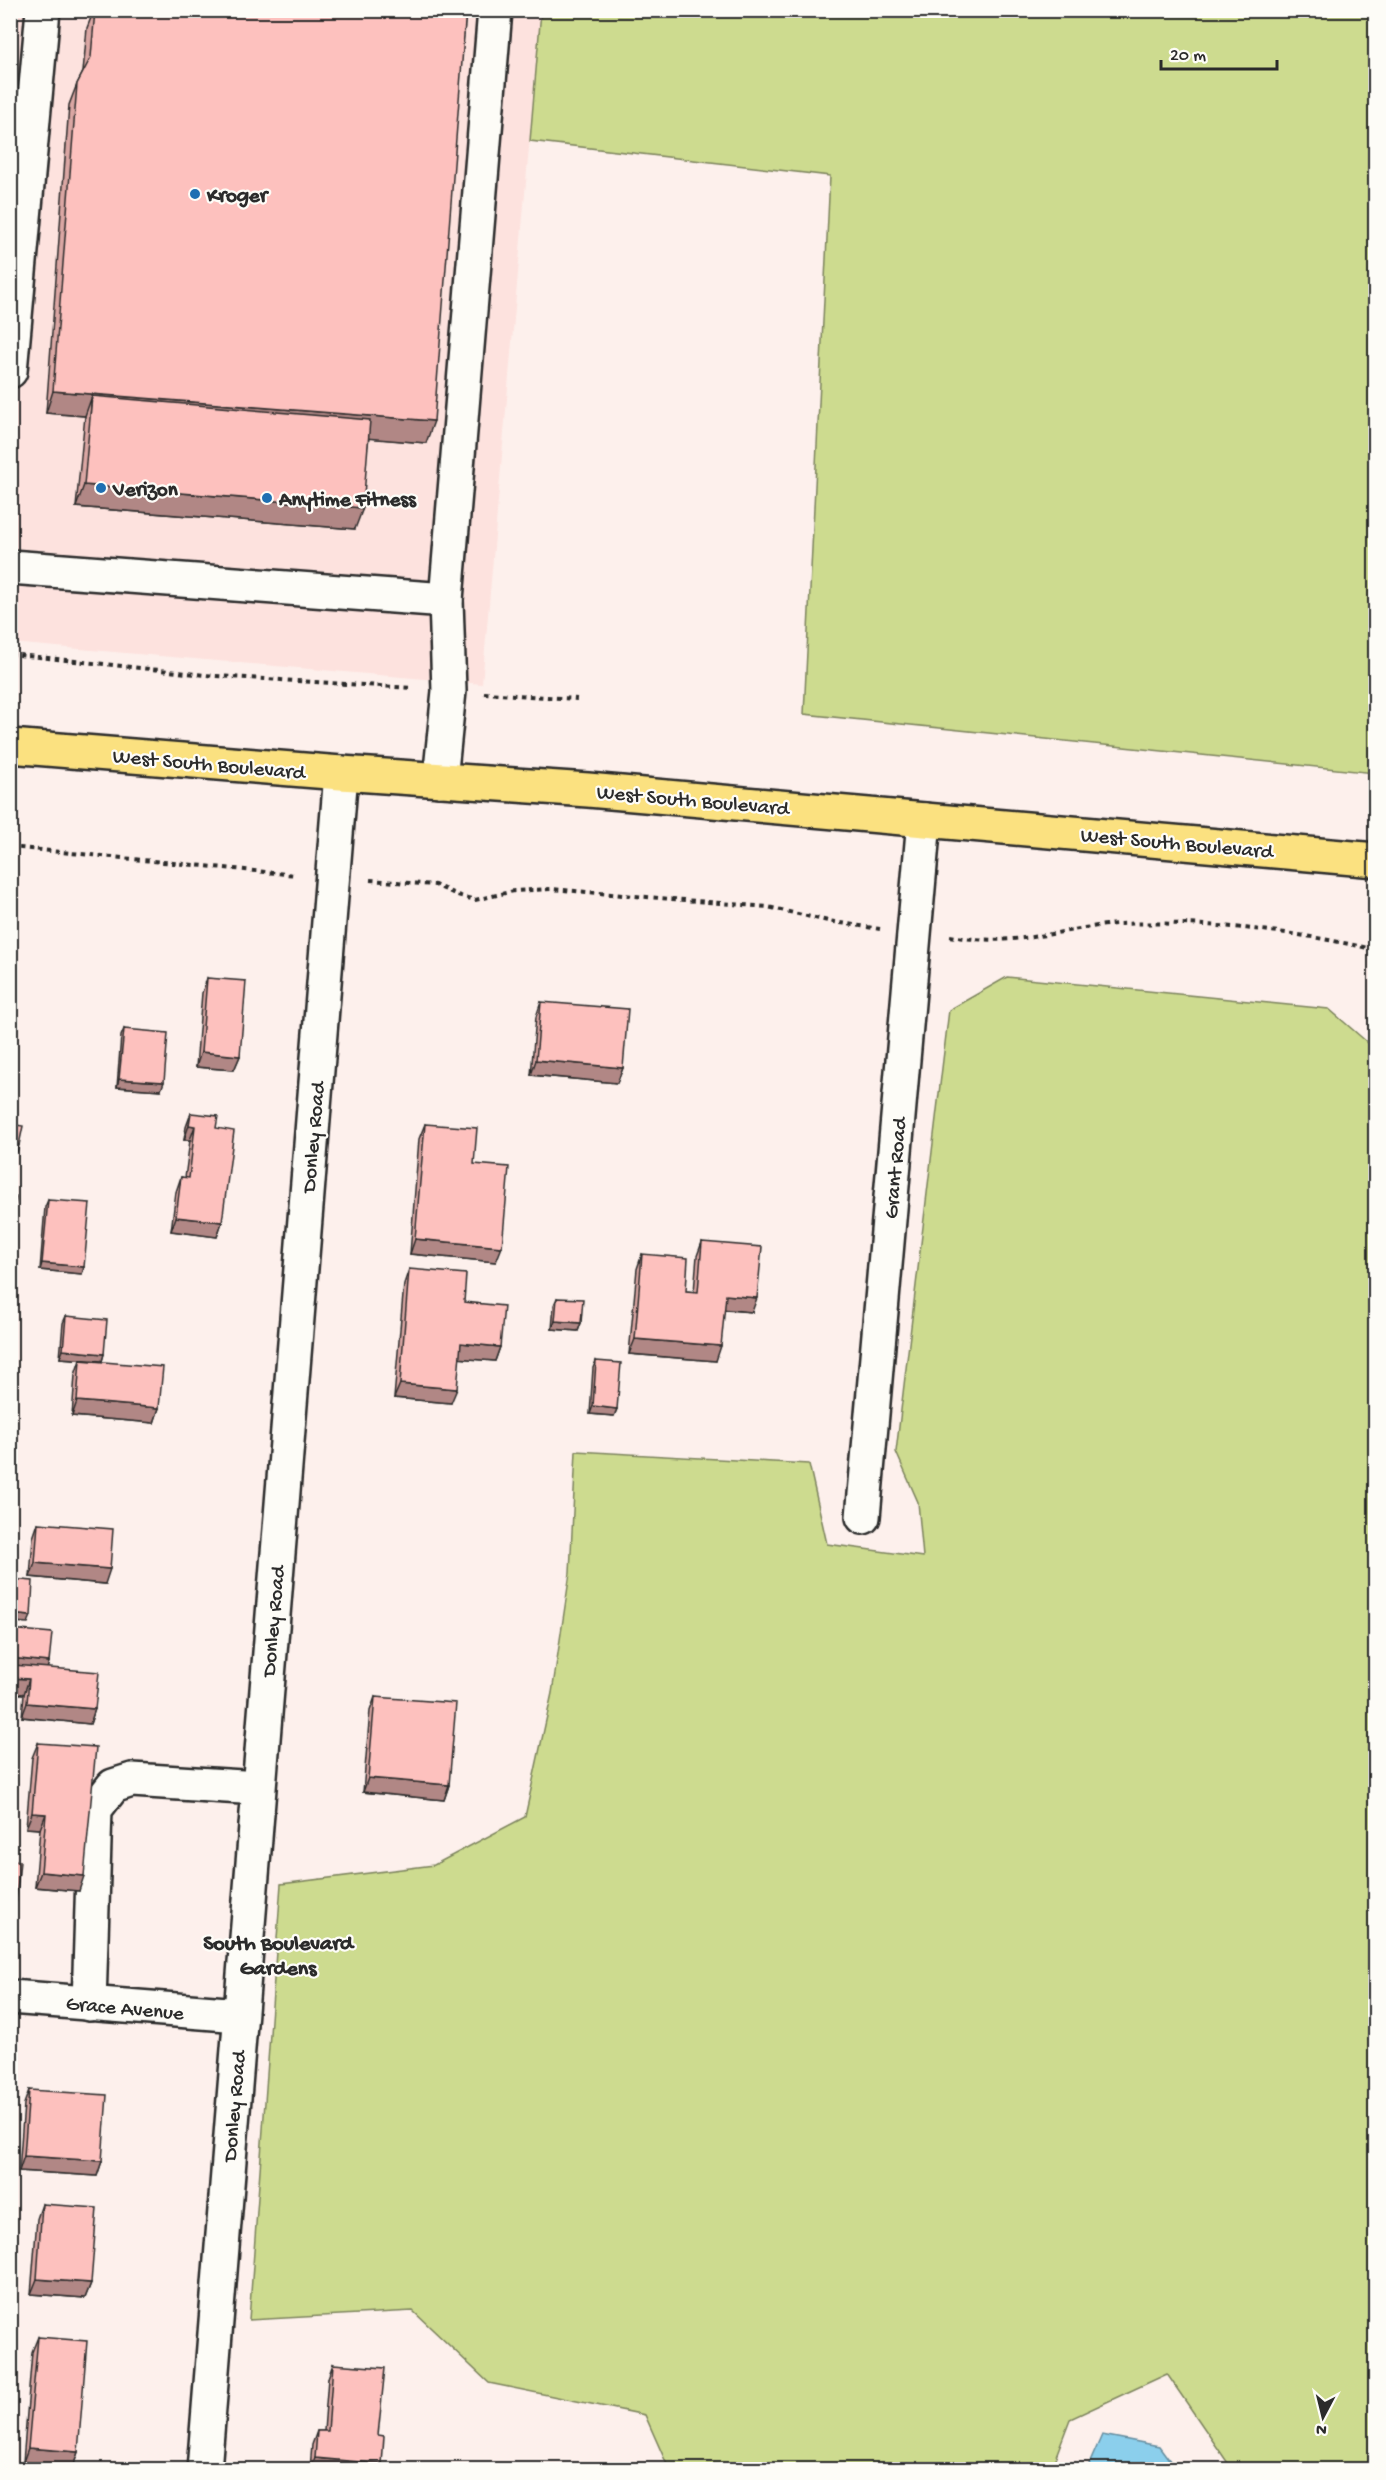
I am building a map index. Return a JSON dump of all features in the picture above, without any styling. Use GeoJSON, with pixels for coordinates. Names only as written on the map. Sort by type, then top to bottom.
{"type":"FeatureCollection","features":[{"type":"Feature","properties":{"kind":"main road","name":"West South Boulevard"},"geometry":{"type":"LineString","coordinates":[[10,746],[588,790],[1376,860]]}},
{"type":"Feature","properties":{"kind":"street"},"geometry":{"type":"LineString","coordinates":[[10,371],[43,10]]}},
{"type":"Feature","properties":{"kind":"street"},"geometry":{"type":"LineString","coordinates":[[440,780],[449,691],[446,600],[495,10]]}},
{"type":"Feature","properties":{"kind":"street"},"geometry":{"type":"LineString","coordinates":[[10,567],[446,600]]}},
{"type":"Feature","properties":{"kind":"street","name":"Donley Road"},"geometry":{"type":"LineString","coordinates":[[204,2469],[341,773]]}},
{"type":"Feature","properties":{"kind":"street","name":"Grant Road"},"geometry":{"type":"LineString","coordinates":[[863,1517],[924,820]]}},
{"type":"Feature","properties":{"kind":"street"},"geometry":{"type":"LineString","coordinates":[[89,2004],[95,1809],[113,1786],[132,1780],[258,1788]]}},
{"type":"Feature","properties":{"kind":"street","name":"Grace Avenue"},"geometry":{"type":"LineString","coordinates":[[10,1998],[240,2015]]}},
{"type":"Feature","properties":{"kind":"path"},"geometry":{"type":"LineString","coordinates":[[10,654],[215,676],[417,689]]}},
{"type":"Feature","properties":{"kind":"path"},"geometry":{"type":"LineString","coordinates":[[481,693],[578,699]]}},
{"type":"Feature","properties":{"kind":"path"},"geometry":{"type":"LineString","coordinates":[[10,848],[303,875]]}},
{"type":"Feature","properties":{"kind":"path"},"geometry":{"type":"LineString","coordinates":[[364,879],[435,885],[475,900],[514,891],[551,889],[768,907],[870,928]]}},
{"type":"Feature","properties":{"kind":"path"},"geometry":{"type":"LineString","coordinates":[[943,935],[970,940],[996,940],[1116,924],[1176,925],[1231,927],[1341,942],[1376,950]]}},
{"type":"Feature","properties":{"kind":"shaded area"},"geometry":{"type":"Polygon","coordinates":[[[10,11],[541,11],[482,684],[11,643],[10,11]]]}},
{"type":"Feature","properties":{"kind":"green space"},"geometry":{"type":"Polygon","coordinates":[[[541,11],[1375,11],[1375,773],[804,714],[830,176],[530,141],[541,11]]]}},
{"type":"Feature","properties":{"kind":"green space"},"geometry":{"type":"Polygon","coordinates":[[[1007,977],[1329,1009],[1375,1049],[1375,2469],[1232,2469],[1167,2374],[1070,2419],[1051,2469],[669,2469],[645,2415],[489,2383],[413,2311],[249,2320],[281,1884],[434,1865],[525,1817],[552,1693],[570,1573],[576,1451],[809,1464],[827,1544],[923,1557],[918,1502],[896,1452],[949,1010],[1007,977]]]}},
{"type":"Feature","properties":{"kind":"water"},"geometry":{"type":"Polygon","coordinates":[[[1102,2435],[1159,2446],[1176,2469],[1087,2469],[1102,2435]]]}},
{"type":"Feature","properties":{"kind":"building"},"geometry":{"type":"Polygon","coordinates":[[[95,10],[466,10],[434,421],[53,391],[77,84],[91,57],[95,10]]]}},
{"type":"Feature","properties":{"kind":"building"},"geometry":{"type":"Polygon","coordinates":[[[92,396],[370,420],[363,508],[84,485],[92,396]]]}},
{"type":"Feature","properties":{"kind":"building"},"geometry":{"type":"Polygon","coordinates":[[[207,978],[246,981],[240,1056],[201,1052],[207,978]]]}},
{"type":"Feature","properties":{"kind":"building"},"geometry":{"type":"Polygon","coordinates":[[[541,1002],[628,1009],[623,1068],[536,1060],[541,1002]]]}},
{"type":"Feature","properties":{"kind":"building"},"geometry":{"type":"Polygon","coordinates":[[[124,1029],[168,1033],[164,1082],[119,1079],[124,1029]]]}},
{"type":"Feature","properties":{"kind":"building"},"geometry":{"type":"Polygon","coordinates":[[[191,1113],[218,1116],[216,1128],[234,1131],[222,1222],[176,1217],[181,1177],[189,1178],[195,1126],[189,1125],[191,1113]]]}},
{"type":"Feature","properties":{"kind":"building"},"geometry":{"type":"Polygon","coordinates":[[[10,1124],[23,1126],[19,1145],[10,1143],[10,1124]]]}},
{"type":"Feature","properties":{"kind":"building"},"geometry":{"type":"Polygon","coordinates":[[[425,1124],[477,1128],[474,1164],[509,1167],[502,1247],[415,1239],[425,1124]]]}},
{"type":"Feature","properties":{"kind":"building"},"geometry":{"type":"Polygon","coordinates":[[[10,1197],[16,1197],[14,1218],[10,1218],[10,1197]]]}},
{"type":"Feature","properties":{"kind":"building"},"geometry":{"type":"Polygon","coordinates":[[[48,1200],[90,1203],[84,1267],[42,1263],[48,1200]]]}},
{"type":"Feature","properties":{"kind":"building"},"geometry":{"type":"Polygon","coordinates":[[[702,1242],[762,1247],[757,1298],[726,1295],[721,1346],[635,1339],[642,1254],[688,1258],[686,1291],[698,1292],[702,1242]]]}},
{"type":"Feature","properties":{"kind":"building"},"geometry":{"type":"Polygon","coordinates":[[[409,1269],[466,1274],[464,1302],[504,1306],[500,1347],[461,1343],[457,1389],[400,1384],[409,1269]]]}},
{"type":"Feature","properties":{"kind":"building"},"geometry":{"type":"Polygon","coordinates":[[[557,1298],[583,1299],[581,1323],[555,1321],[557,1298]]]}},
{"type":"Feature","properties":{"kind":"building"},"geometry":{"type":"Polygon","coordinates":[[[66,1316],[107,1320],[104,1354],[63,1350],[66,1316]]]}},
{"type":"Feature","properties":{"kind":"building"},"geometry":{"type":"Polygon","coordinates":[[[80,1360],[163,1367],[159,1408],[77,1401],[80,1360]]]}},
{"type":"Feature","properties":{"kind":"building"},"geometry":{"type":"Polygon","coordinates":[[[596,1361],[621,1363],[617,1409],[593,1406],[596,1361]]]}},
{"type":"Feature","properties":{"kind":"building"},"geometry":{"type":"Polygon","coordinates":[[[38,1523],[113,1529],[110,1569],[35,1563],[38,1523]]]}},
{"type":"Feature","properties":{"kind":"building"},"geometry":{"type":"Polygon","coordinates":[[[10,1579],[33,1581],[31,1616],[10,1614],[10,1579]]]}},
{"type":"Feature","properties":{"kind":"building"},"geometry":{"type":"Polygon","coordinates":[[[10,1629],[52,1633],[49,1662],[10,1658],[10,1629]]]}},
{"type":"Feature","properties":{"kind":"building"},"geometry":{"type":"Polygon","coordinates":[[[13,1665],[99,1672],[95,1709],[27,1703],[29,1679],[12,1678],[13,1665]]]}},
{"type":"Feature","properties":{"kind":"building"},"geometry":{"type":"Polygon","coordinates":[[[375,1697],[456,1703],[449,1785],[368,1778],[375,1697]]]}},
{"type":"Feature","properties":{"kind":"building"},"geometry":{"type":"Polygon","coordinates":[[[38,1743],[96,1747],[84,1876],[41,1872],[46,1814],[32,1813],[38,1743]]]}},
{"type":"Feature","properties":{"kind":"building"},"geometry":{"type":"Polygon","coordinates":[[[10,1860],[20,1861],[16,1901],[10,1901],[10,1860]]]}},
{"type":"Feature","properties":{"kind":"building"},"geometry":{"type":"Polygon","coordinates":[[[29,2090],[107,2095],[102,2161],[24,2156],[29,2090]]]}},
{"type":"Feature","properties":{"kind":"building"},"geometry":{"type":"Polygon","coordinates":[[[42,2204],[97,2208],[91,2283],[37,2279],[42,2204]]]}},
{"type":"Feature","properties":{"kind":"building"},"geometry":{"type":"Polygon","coordinates":[[[38,2337],[87,2341],[78,2452],[28,2448],[38,2337]]]}},
{"type":"Feature","properties":{"kind":"building"},"geometry":{"type":"Polygon","coordinates":[[[333,2364],[385,2368],[378,2435],[384,2436],[382,2464],[315,2458],[317,2431],[328,2431],[333,2364]]]}},
{"type":"Feature","properties":{"kind":"place","name":"Kroger"},"geometry":{"type":"Point","coordinates":[195,194]}},
{"type":"Feature","properties":{"kind":"place","name":"Verizon"},"geometry":{"type":"Point","coordinates":[101,488]}},
{"type":"Feature","properties":{"kind":"place","name":"Anytime Fitness"},"geometry":{"type":"Point","coordinates":[267,498]}},
{"type":"Feature","properties":{"kind":"district","name":"South Boulevard Gardens"},"geometry":{"type":"Point","coordinates":[278,1954]}}]}
